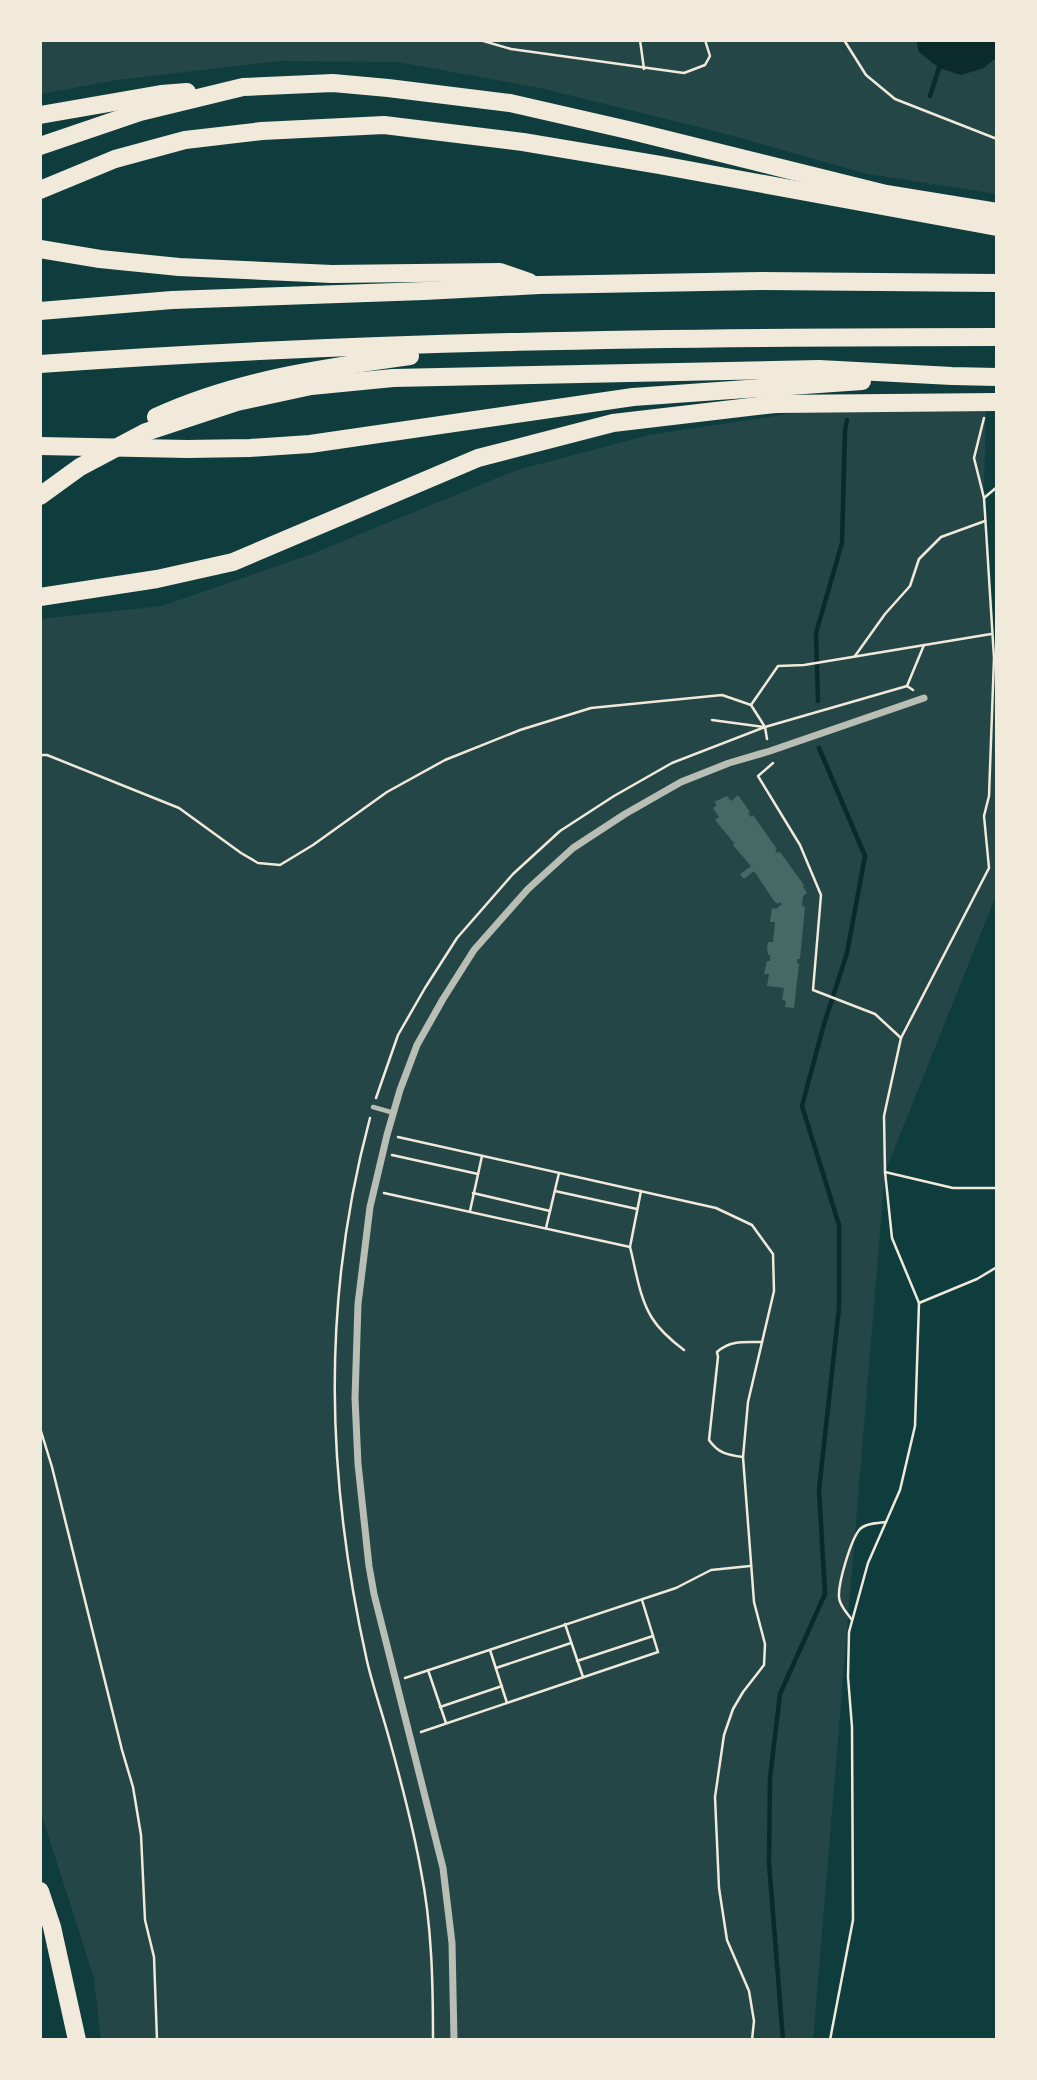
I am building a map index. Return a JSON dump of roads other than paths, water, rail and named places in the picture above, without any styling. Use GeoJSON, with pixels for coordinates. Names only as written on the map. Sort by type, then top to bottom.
{"type":"FeatureCollection","features":[{"type":"Feature","properties":{"kind":"highway"},"geometry":{"type":"LineString","coordinates":[[40,115],[161,94],[243,87],[333,83],[388,88],[510,103],[886,194],[997,212]]}},
{"type":"Feature","properties":{"kind":"highway"},"geometry":{"type":"LineString","coordinates":[[40,146],[140,112],[243,87]]}},
{"type":"Feature","properties":{"kind":"highway"},"geometry":{"type":"LineString","coordinates":[[40,190],[115,159],[185,141],[262,131],[384,125],[523,142],[997,227]]}},
{"type":"Feature","properties":{"kind":"highway"},"geometry":{"type":"LineString","coordinates":[[40,249],[100,259],[260,272],[500,272],[539,285]]}},
{"type":"Feature","properties":{"kind":"highway"},"geometry":{"type":"LineString","coordinates":[[40,311],[172,300],[539,285],[774,281],[997,283]]}},
{"type":"Feature","properties":{"kind":"highway"},"geometry":{"type":"LineString","coordinates":[[40,364],[182,354],[510,343],[997,337]]}},
{"type":"Feature","properties":{"kind":"highway"},"geometry":{"type":"LineString","coordinates":[[40,496],[108,450],[146,432],[202,398],[280,376],[510,343]]}},
{"type":"Feature","properties":{"kind":"highway"},"geometry":{"type":"LineString","coordinates":[[40,489],[69,465],[117,435],[174,415],[311,386],[393,378],[819,369],[997,377]]}},
{"type":"Feature","properties":{"kind":"highway"},"geometry":{"type":"LineString","coordinates":[[40,446],[187,449],[310,444],[633,397],[952,376]]}},
{"type":"Feature","properties":{"kind":"highway"},"geometry":{"type":"LineString","coordinates":[[40,597],[157,579],[233,562],[478,458],[613,423],[775,404],[991,407]]}},
{"type":"Feature","properties":{"kind":"highway"},"geometry":{"type":"LineString","coordinates":[[40,1891],[52,1927],[77,2040]]}},
{"type":"Feature","properties":{"kind":"street"},"geometry":{"type":"LineString","coordinates":[[454,2040],[452,1943],[443,1868],[395,1681],[369,1566],[358,1464],[355,1398],[358,1304],[370,1207],[400,1090],[418,1045],[474,950],[528,889],[573,848],[681,782],[729,763],[924,698]]}},
{"type":"Feature","properties":{"kind":"lane"},"geometry":{"type":"LineString","coordinates":[[373,1107],[394,1113]]}},
{"type":"Feature","properties":{"kind":"waterway"},"geometry":{"type":"LineString","coordinates":[[930,96],[939,68],[943,64]]}},
{"type":"Feature","properties":{"kind":"waterway"},"geometry":{"type":"LineString","coordinates":[[818,701],[816,633],[842,543],[847,420]]}},
{"type":"Feature","properties":{"kind":"waterway"},"geometry":{"type":"LineString","coordinates":[[783,2040],[769,1863],[770,1778],[780,1694],[825,1594],[819,1490],[839,1308],[839,1225],[802,1106],[847,953],[865,856],[819,748]]}}]}
